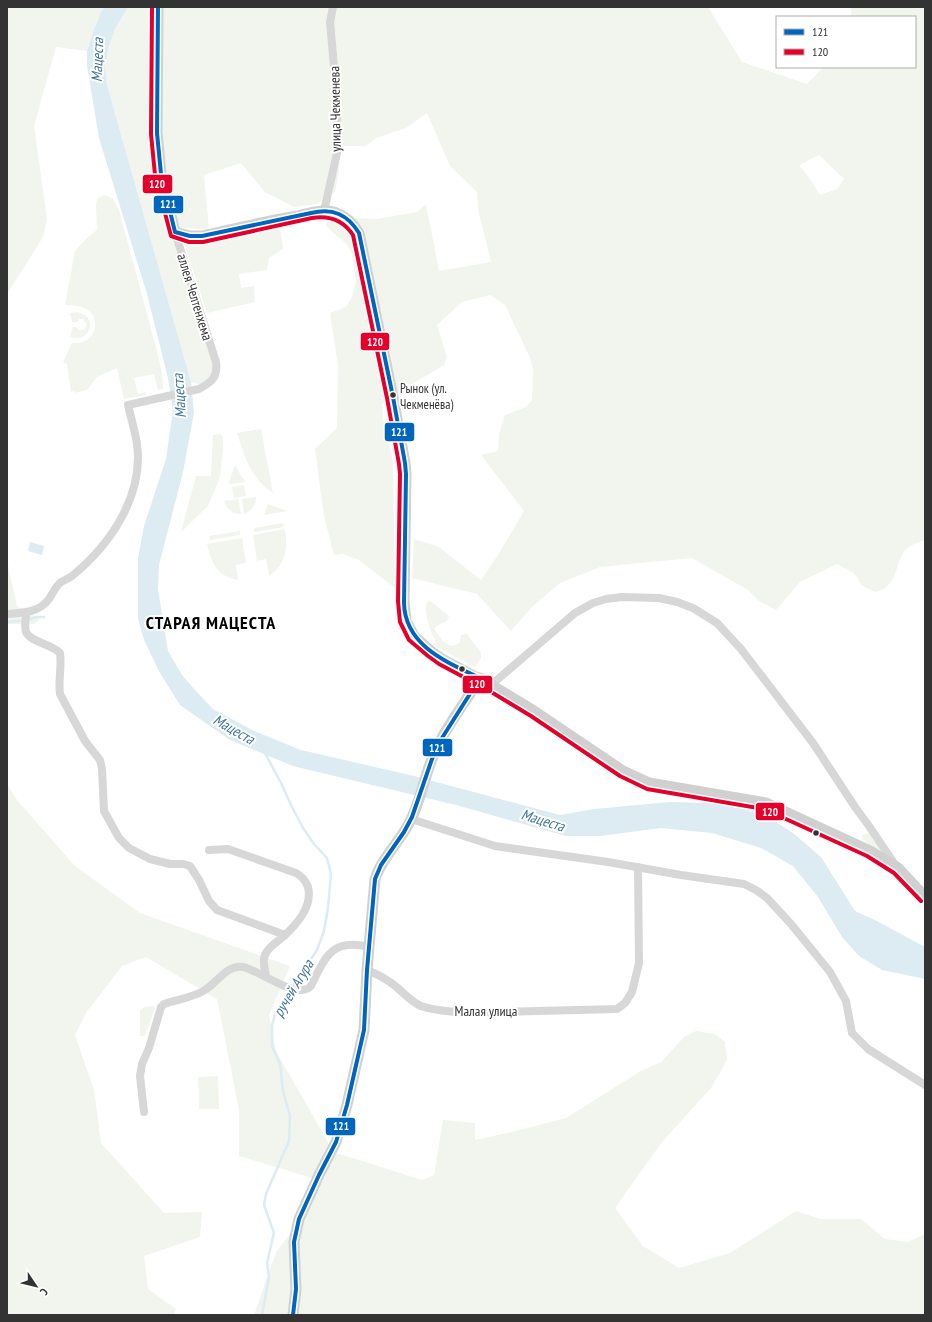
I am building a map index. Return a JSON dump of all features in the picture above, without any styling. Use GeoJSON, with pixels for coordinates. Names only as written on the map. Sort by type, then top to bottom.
{"type":"FeatureCollection","features":[{"type":"Feature","properties":{"kind":"main road","name":"аллея Челтенхема"},"geometry":{"type":"LineString","coordinates":[[158,7],[157,133],[161,174],[175,232]]}},
{"type":"Feature","properties":{"kind":"main road"},"geometry":{"type":"LineString","coordinates":[[175,232],[190,236],[202,236],[283,218],[324,211],[334,212],[344,216],[354,224],[359,233],[393,397],[406,474],[404,601],[406,621],[414,636],[432,652],[442,659],[492,684],[534,710],[623,771],[635,777],[649,783],[663,786],[766,803],[870,851],[898,868],[925,897]]}},
{"type":"Feature","properties":{"kind":"main road"},"geometry":{"type":"LineString","coordinates":[[293,1315],[296,1289],[294,1242],[299,1219],[336,1142],[347,1105],[364,1030],[367,970],[375,880],[377,873],[380,866],[408,826],[418,802],[431,760],[445,733],[480,678]]}},
{"type":"Feature","properties":{"kind":"street","name":"улица Чекменева"},"geometry":{"type":"LineString","coordinates":[[324,211],[337,153],[338,100],[330,22],[333,7]]}},
{"type":"Feature","properties":{"kind":"street","name":"аллея Челтенхема"},"geometry":{"type":"LineString","coordinates":[[26,613],[36,610],[48,601],[55,588],[71,576],[95,554],[113,530],[127,507],[135,482],[138,462],[137,444],[128,406],[198,390],[208,384],[216,374],[216,362],[175,232]]}},
{"type":"Feature","properties":{"kind":"street"},"geometry":{"type":"LineString","coordinates":[[492,684],[575,613],[593,603],[606,599],[622,597],[659,598],[677,602],[693,608],[717,623],[741,649],[814,743],[851,801],[898,868]]}},
{"type":"Feature","properties":{"kind":"street"},"geometry":{"type":"LineString","coordinates":[[7,614],[26,613],[25,631],[28,635],[52,647],[60,653],[60,694],[85,741],[100,760],[102,769],[104,811],[119,838],[129,848],[150,859],[170,864],[183,864],[190,866],[196,873],[213,907],[221,912],[285,935]]}},
{"type":"Feature","properties":{"kind":"street"},"geometry":{"type":"LineString","coordinates":[[411,819],[494,846],[608,862],[744,884],[756,890],[767,898],[791,924],[830,972],[846,1001],[852,1033],[868,1049],[925,1085]]}},
{"type":"Feature","properties":{"kind":"street"},"geometry":{"type":"LineString","coordinates":[[209,850],[228,849],[296,874],[307,884],[309,892],[308,903],[303,914],[298,922],[265,954],[264,963],[266,976]]}},
{"type":"Feature","properties":{"kind":"street","name":"Малая улица"},"geometry":{"type":"LineString","coordinates":[[367,970],[378,974],[389,981],[413,1002],[422,1006],[440,1010],[464,1013],[616,1009],[625,1003],[632,992],[639,963],[638,867]]}},
{"type":"Feature","properties":{"kind":"street"},"geometry":{"type":"LineString","coordinates":[[144,1112],[140,1076],[142,1064],[149,1048],[161,1008],[164,1004],[205,991],[231,968],[244,967],[266,976],[284,986],[297,990],[309,988],[324,960],[335,949],[342,945],[348,944],[369,947]]}},
{"type":"Feature","properties":{"kind":"shaded area"},"geometry":{"type":"Polygon","coordinates":[[[7,7],[105,7],[96,23],[87,51],[56,47],[34,126],[47,219],[43,237],[7,294],[7,7]]]}},
{"type":"Feature","properties":{"kind":"shaded area"},"geometry":{"type":"Polygon","coordinates":[[[128,7],[708,7],[742,62],[807,84],[823,68],[916,68],[916,16],[851,16],[851,7],[925,7],[925,540],[907,548],[900,559],[894,577],[882,590],[875,592],[861,585],[858,578],[853,573],[837,564],[800,582],[776,610],[759,601],[748,590],[692,558],[600,567],[560,583],[533,606],[511,631],[477,594],[412,578],[414,539],[439,547],[481,580],[498,555],[524,511],[481,455],[498,451],[499,434],[505,415],[526,407],[532,400],[533,372],[531,360],[505,305],[490,295],[462,302],[437,325],[447,357],[444,365],[382,404],[383,420],[393,462],[395,588],[359,560],[343,554],[334,555],[324,516],[315,449],[337,428],[338,365],[330,313],[346,307],[351,299],[356,283],[352,254],[347,244],[326,225],[328,220],[332,217],[377,219],[417,212],[426,204],[439,271],[491,262],[478,210],[477,192],[450,166],[427,113],[406,128],[376,138],[366,146],[344,146],[339,153],[339,172],[335,192],[317,204],[294,207],[265,192],[241,163],[204,175],[209,230],[174,227],[213,362],[212,375],[202,385],[191,382],[107,85],[105,66],[109,46],[115,29],[128,7]],[[819,155],[799,165],[820,195],[837,189],[844,179],[819,155]]]}},
{"type":"Feature","properties":{"kind":"shaded area"},"geometry":{"type":"Polygon","coordinates":[[[105,195],[113,199],[119,210],[162,374],[163,389],[158,390],[154,374],[134,378],[138,394],[146,392],[146,395],[124,399],[117,368],[97,377],[87,390],[75,393],[74,391],[71,392],[67,364],[63,362],[72,343],[87,340],[91,337],[95,328],[94,318],[88,310],[79,306],[65,305],[75,251],[97,230],[97,199],[105,195]]]}},
{"type":"Feature","properties":{"kind":"shaded area"},"geometry":{"type":"Polygon","coordinates":[[[280,225],[283,249],[269,258],[267,270],[239,274],[241,288],[254,286],[255,302],[207,313],[185,246],[188,241],[280,225]]]}},
{"type":"Feature","properties":{"kind":"shaded area"},"geometry":{"type":"Polygon","coordinates":[[[77,312],[84,315],[88,319],[90,329],[83,337],[77,338],[70,337],[73,327],[76,327],[79,330],[84,330],[87,325],[83,319],[79,319],[77,322],[72,322],[70,313],[77,312]]]}},
{"type":"Feature","properties":{"kind":"shaded area"},"geometry":{"type":"Polygon","coordinates":[[[261,429],[273,493],[265,487],[249,466],[237,433],[261,429]]]}},
{"type":"Feature","properties":{"kind":"shaded area"},"geometry":{"type":"Polygon","coordinates":[[[220,434],[223,437],[223,448],[220,477],[208,506],[181,532],[196,476],[211,476],[213,435],[220,434]]]}},
{"type":"Feature","properties":{"kind":"shaded area"},"geometry":{"type":"Polygon","coordinates":[[[236,466],[246,482],[229,484],[236,466]]]}},
{"type":"Feature","properties":{"kind":"shaded area"},"geometry":{"type":"Polygon","coordinates":[[[244,485],[246,496],[234,498],[232,487],[244,485]]]}},
{"type":"Feature","properties":{"kind":"shaded area"},"geometry":{"type":"Polygon","coordinates":[[[256,497],[253,507],[244,514],[242,499],[256,497]]]}},
{"type":"Feature","properties":{"kind":"shaded area"},"geometry":{"type":"Polygon","coordinates":[[[238,499],[241,514],[230,510],[224,501],[238,499]]]}},
{"type":"Feature","properties":{"kind":"shaded area"},"geometry":{"type":"Polygon","coordinates":[[[268,504],[287,511],[264,515],[268,504]]]}},
{"type":"Feature","properties":{"kind":"shaded area"},"geometry":{"type":"Polygon","coordinates":[[[283,523],[284,527],[254,532],[254,528],[283,523]]]}},
{"type":"Feature","properties":{"kind":"shaded area"},"geometry":{"type":"Polygon","coordinates":[[[285,529],[286,549],[282,561],[275,572],[269,576],[266,559],[257,561],[253,535],[285,529]]]}},
{"type":"Feature","properties":{"kind":"shaded area"},"geometry":{"type":"Polygon","coordinates":[[[240,531],[240,535],[210,540],[209,536],[240,531]]]}},
{"type":"Feature","properties":{"kind":"shaded area"},"geometry":{"type":"Polygon","coordinates":[[[242,538],[246,563],[236,565],[238,580],[225,576],[216,568],[207,544],[242,538]]]}},
{"type":"Feature","properties":{"kind":"shaded area"},"geometry":{"type":"Polygon","coordinates":[[[7,561],[17,606],[40,619],[34,624],[7,624],[7,561]]]}},
{"type":"Feature","properties":{"kind":"shaded area"},"geometry":{"type":"Polygon","coordinates":[[[429,600],[449,616],[447,621],[434,628],[439,636],[448,645],[452,646],[460,642],[461,635],[467,634],[481,653],[481,658],[475,667],[433,645],[436,640],[430,629],[426,610],[426,605],[429,600]]]}},
{"type":"Feature","properties":{"kind":"shaded area"},"geometry":{"type":"Polygon","coordinates":[[[7,784],[17,800],[75,866],[140,913],[290,966],[269,1015],[276,1051],[329,1144],[312,1178],[239,1156],[239,1110],[217,999],[146,957],[122,966],[86,1013],[75,1035],[94,1090],[101,1143],[164,1213],[202,1212],[200,1237],[144,1256],[148,1289],[176,1309],[174,1315],[7,1315],[7,784]]]}},
{"type":"Feature","properties":{"kind":"shaded area"},"geometry":{"type":"Polygon","coordinates":[[[869,832],[883,853],[868,844],[862,838],[862,836],[869,832]]]}},
{"type":"Feature","properties":{"kind":"shaded area"},"geometry":{"type":"Polygon","coordinates":[[[153,1006],[155,1008],[146,1033],[144,1036],[140,1036],[140,1010],[144,1007],[153,1006]]]}},
{"type":"Feature","properties":{"kind":"shaded area"},"geometry":{"type":"Polygon","coordinates":[[[696,1031],[715,1034],[725,1042],[727,1060],[711,1088],[662,1142],[615,1208],[643,1246],[679,1268],[730,1253],[796,1211],[820,1219],[861,1219],[885,1239],[908,1242],[925,1234],[925,1315],[254,1315],[276,1252],[293,1230],[337,1153],[422,1180],[434,1175],[443,1120],[475,1123],[475,1140],[566,1118],[641,1071],[661,1062],[684,1037],[696,1031]]]}},
{"type":"Feature","properties":{"kind":"shaded area"},"geometry":{"type":"Polygon","coordinates":[[[218,1076],[219,1109],[199,1109],[198,1077],[218,1076]]]}},
{"type":"Feature","properties":{"kind":"water","name":"Мацеста"},"geometry":{"type":"Polygon","coordinates":[[[105,7],[128,7],[115,29],[109,46],[105,66],[107,85],[191,382],[194,413],[183,472],[159,565],[158,589],[168,651],[182,675],[213,709],[254,731],[301,750],[414,776],[560,815],[594,809],[670,802],[712,803],[739,807],[770,818],[793,833],[821,857],[855,911],[925,947],[925,979],[882,970],[859,956],[842,937],[818,897],[793,866],[761,848],[712,833],[661,828],[600,836],[566,836],[456,805],[293,766],[230,740],[180,705],[160,673],[144,640],[138,618],[138,558],[144,526],[166,459],[173,410],[168,378],[147,294],[99,138],[87,66],[87,51],[94,29],[101,12],[105,7]]]}},
{"type":"Feature","properties":{"kind":"water"},"geometry":{"type":"Polygon","coordinates":[[[30,542],[44,546],[42,555],[28,551],[30,542]]]}},
{"type":"Feature","properties":{"kind":"waterway"},"geometry":{"type":"LineString","coordinates":[[7,622],[44,617]]}},
{"type":"Feature","properties":{"kind":"waterway","name":"ручей Агура"},"geometry":{"type":"LineString","coordinates":[[262,1315],[269,1277],[267,1263],[274,1233],[264,1205],[266,1194],[289,1141],[290,1116],[283,1091],[280,1064],[272,1046],[272,1025],[276,1012],[317,950],[324,931],[331,874],[327,858],[314,844],[303,828],[265,753]]}},
{"type":"Feature","properties":{"kind":"transit line","name":"120"},"geometry":{"type":"LineString","coordinates":[[152,7],[151,134],[155,175],[171,236],[189,242],[203,242],[319,217],[330,218],[340,222],[353,235],[387,398],[399,464],[398,601],[400,622],[409,640],[439,664],[488,690],[531,716],[620,776],[647,789],[764,809],[867,856],[894,873],[921,901]]}},
{"type":"Feature","properties":{"kind":"transit line","name":"121"},"geometry":{"type":"LineString","coordinates":[[158,7],[157,133],[161,174],[175,232],[190,236],[202,236],[326,211],[333,212],[344,217],[350,221],[359,233],[405,463],[404,603],[406,618],[412,631],[430,651],[454,666],[480,678],[442,738],[432,759],[412,817],[404,832],[381,865],[375,879],[367,970],[364,1030],[347,1105],[336,1142],[299,1219],[294,1242],[296,1289],[293,1315]]}},
{"type":"Feature","properties":{"kind":"place","name":"Рынок (ул. Чекменёва)"},"geometry":{"type":"Point","coordinates":[393,395]}},
{"type":"Feature","properties":{"kind":"district","name":"СТАРАЯ МАЦЕСТА"},"geometry":{"type":"Point","coordinates":[211,622]}}]}
